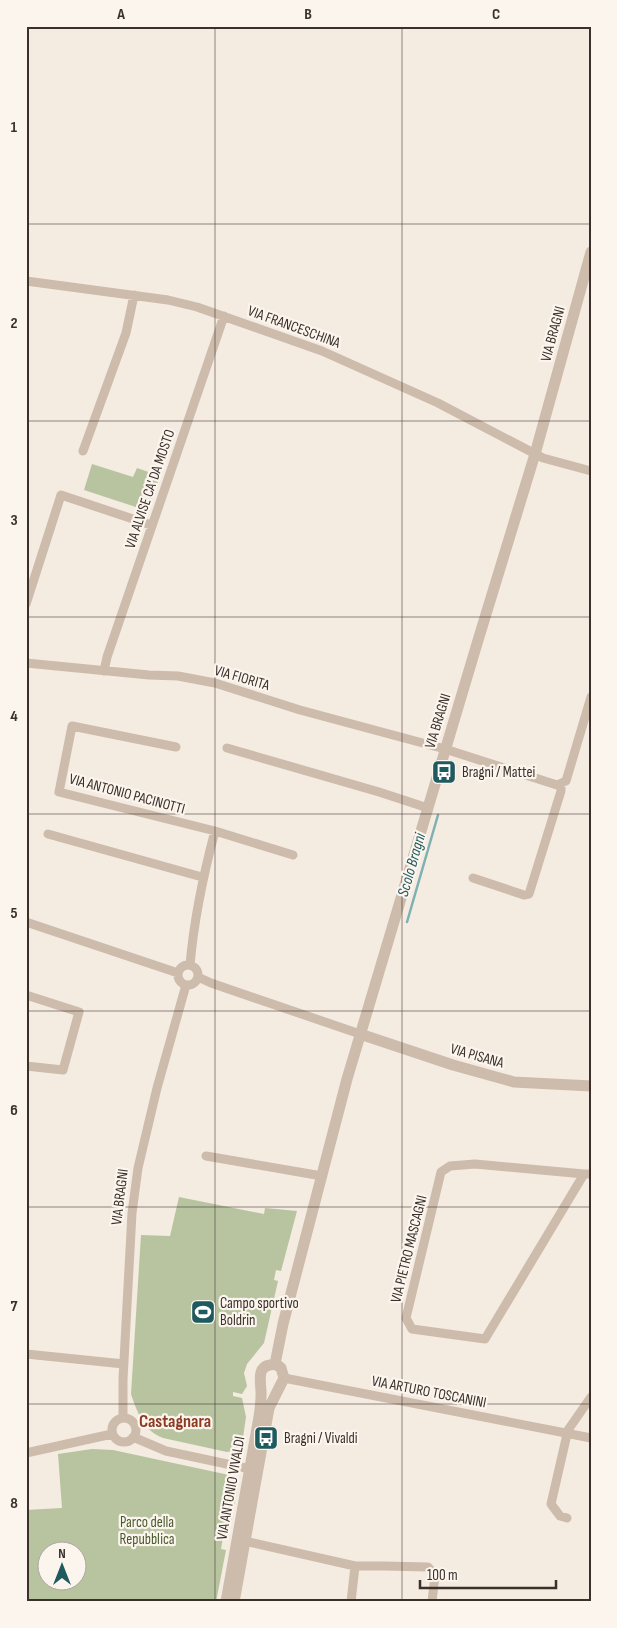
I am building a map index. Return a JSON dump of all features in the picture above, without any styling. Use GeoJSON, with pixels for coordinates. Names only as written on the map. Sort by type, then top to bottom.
{"type":"FeatureCollection","features":[{"type":"Feature","properties":{"kind":"street","name":"VIA BRAGNI"},"geometry":{"type":"LineString","coordinates":[[360,1034],[536,454],[588,272],[591,252]]}},
{"type":"Feature","properties":{"kind":"street","name":"VIA FRANCESCHINA"},"geometry":{"type":"LineString","coordinates":[[26,281],[134,295],[197,307],[224,316],[322,351],[438,403],[536,454]]}},
{"type":"Feature","properties":{"kind":"street"},"geometry":{"type":"LineString","coordinates":[[83,451],[126,333],[134,295]]}},
{"type":"Feature","properties":{"kind":"street","name":"VIA ALVISE CA' DA MOSTO"},"geometry":{"type":"LineString","coordinates":[[104,671],[151,524],[224,316]]}},
{"type":"Feature","properties":{"kind":"street"},"geometry":{"type":"LineString","coordinates":[[536,454],[591,471]]}},
{"type":"Feature","properties":{"kind":"street"},"geometry":{"type":"LineString","coordinates":[[26,604],[61,495],[151,524]]}},
{"type":"Feature","properties":{"kind":"street","name":"VIA FIORITA"},"geometry":{"type":"LineString","coordinates":[[26,663],[178,676],[215,683],[300,710],[445,749],[557,785],[561,784]]}},
{"type":"Feature","properties":{"kind":"street"},"geometry":{"type":"LineString","coordinates":[[473,878],[524,895],[529,894],[561,791],[561,784],[566,781],[591,697]]}},
{"type":"Feature","properties":{"kind":"street","name":"VIA ANTONIO PACINOTTI"},"geometry":{"type":"LineString","coordinates":[[176,747],[72,726],[59,792],[215,832],[293,855]]}},
{"type":"Feature","properties":{"kind":"street"},"geometry":{"type":"LineString","coordinates":[[227,748],[428,808]]}},
{"type":"Feature","properties":{"kind":"street"},"geometry":{"type":"LineString","coordinates":[[190,965],[202,877],[215,832]]}},
{"type":"Feature","properties":{"kind":"street"},"geometry":{"type":"LineString","coordinates":[[48,834],[202,877]]}},
{"type":"Feature","properties":{"kind":"street"},"geometry":{"type":"LineString","coordinates":[[26,922],[178,974]]}},
{"type":"Feature","properties":{"kind":"street"},"geometry":{"type":"LineString","coordinates":[[198,977],[194,983],[186,985],[180,981],[178,974],[182,967],[190,965],[196,969],[198,977],[211,984],[360,1034],[283,1324],[275,1364]]}},
{"type":"Feature","properties":{"kind":"street","name":"VIA BRAGNI"},"geometry":{"type":"LineString","coordinates":[[123,1418],[132,1213],[138,1168],[157,1088],[186,985]]}},
{"type":"Feature","properties":{"kind":"street"},"geometry":{"type":"LineString","coordinates":[[26,995],[79,1012],[63,1070],[26,1066]]}},
{"type":"Feature","properties":{"kind":"street","name":"VIA PISANA"},"geometry":{"type":"LineString","coordinates":[[360,1034],[453,1065],[514,1082],[591,1086]]}},
{"type":"Feature","properties":{"kind":"street"},"geometry":{"type":"LineString","coordinates":[[206,1156],[322,1176]]}},
{"type":"Feature","properties":{"kind":"street","name":"VIA PIETRO MASCAGNI"},"geometry":{"type":"LineString","coordinates":[[475,1164],[587,1174],[485,1339],[412,1329],[406,1318],[441,1172],[450,1166],[475,1164]]}},
{"type":"Feature","properties":{"kind":"street"},"geometry":{"type":"LineString","coordinates":[[26,1354],[124,1364]]}},
{"type":"Feature","properties":{"kind":"street"},"geometry":{"type":"LineString","coordinates":[[270,1364],[275,1364],[281,1368],[282,1382],[268,1388],[261,1380],[261,1372],[263,1368],[270,1364]]}},
{"type":"Feature","properties":{"kind":"street","name":"VIA ANTONIO VIVALDI"},"geometry":{"type":"LineString","coordinates":[[254,1470],[260,1417],[261,1380]]}},
{"type":"Feature","properties":{"kind":"street","name":"VIA ANTONIO VIVALDI"},"geometry":{"type":"LineString","coordinates":[[226,1602],[269,1408],[282,1382]]}},
{"type":"Feature","properties":{"kind":"street","name":"VIA ARTURO TOSCANINI"},"geometry":{"type":"LineString","coordinates":[[282,1382],[591,1438]]}},
{"type":"Feature","properties":{"kind":"street"},"geometry":{"type":"LineString","coordinates":[[567,1518],[560,1516],[551,1504],[568,1430],[591,1397]]}},
{"type":"Feature","properties":{"kind":"street"},"geometry":{"type":"LineString","coordinates":[[123,1418],[130,1419],[135,1424],[136,1431],[128,1441],[122,1442],[112,1434],[112,1428],[118,1419],[123,1418]]}},
{"type":"Feature","properties":{"kind":"street"},"geometry":{"type":"LineString","coordinates":[[26,1453],[112,1434]]}},
{"type":"Feature","properties":{"kind":"street"},"geometry":{"type":"LineString","coordinates":[[133,1437],[166,1451],[254,1470]]}},
{"type":"Feature","properties":{"kind":"street"},"geometry":{"type":"LineString","coordinates":[[241,1541],[355,1566],[428,1567],[435,1575],[432,1602]]}},
{"type":"Feature","properties":{"kind":"street","name":"VIA ANTONIO VIVALDI"},"geometry":{"type":"LineString","coordinates":[[234,1602],[241,1541]]}},
{"type":"Feature","properties":{"kind":"street"},"geometry":{"type":"LineString","coordinates":[[352,1602],[355,1566]]}},
{"type":"Feature","properties":{"kind":"green space"},"geometry":{"type":"Polygon","coordinates":[[[92,464],[133,477],[137,468],[160,476],[148,511],[84,490],[92,464]]]}},
{"type":"Feature","properties":{"kind":"green space","name":"Campo sportivo Boldrin"},"geometry":{"type":"Polygon","coordinates":[[[179,1197],[264,1214],[265,1208],[297,1211],[281,1271],[276,1270],[274,1280],[278,1281],[264,1343],[247,1364],[244,1373],[247,1386],[242,1394],[233,1392],[233,1396],[242,1398],[246,1417],[242,1444],[237,1449],[227,1452],[156,1435],[142,1420],[131,1394],[141,1235],[170,1236],[179,1197]]]}},
{"type":"Feature","properties":{"kind":"green space","name":"Parco della Repubblica"},"geometry":{"type":"Polygon","coordinates":[[[92,1449],[113,1450],[229,1475],[236,1480],[238,1486],[228,1538],[223,1537],[221,1549],[226,1550],[216,1602],[26,1602],[26,1510],[62,1508],[58,1454],[92,1449]]]}},
{"type":"Feature","properties":{"kind":"waterway","name":"Scolo Bragni"},"geometry":{"type":"LineString","coordinates":[[407,922],[438,815]]}},
{"type":"Feature","properties":{"kind":"place","name":"Bragni / Mattei"},"geometry":{"type":"Point","coordinates":[444,772]}},
{"type":"Feature","properties":{"kind":"place","name":"Campo sportivo Boldrin"},"geometry":{"type":"Point","coordinates":[203,1312]}},
{"type":"Feature","properties":{"kind":"place","name":"Bragni / Vivaldi"},"geometry":{"type":"Point","coordinates":[266,1438]}},
{"type":"Feature","properties":{"kind":"district","name":"Castagnara"},"geometry":{"type":"Point","coordinates":[175,1421]}}]}
